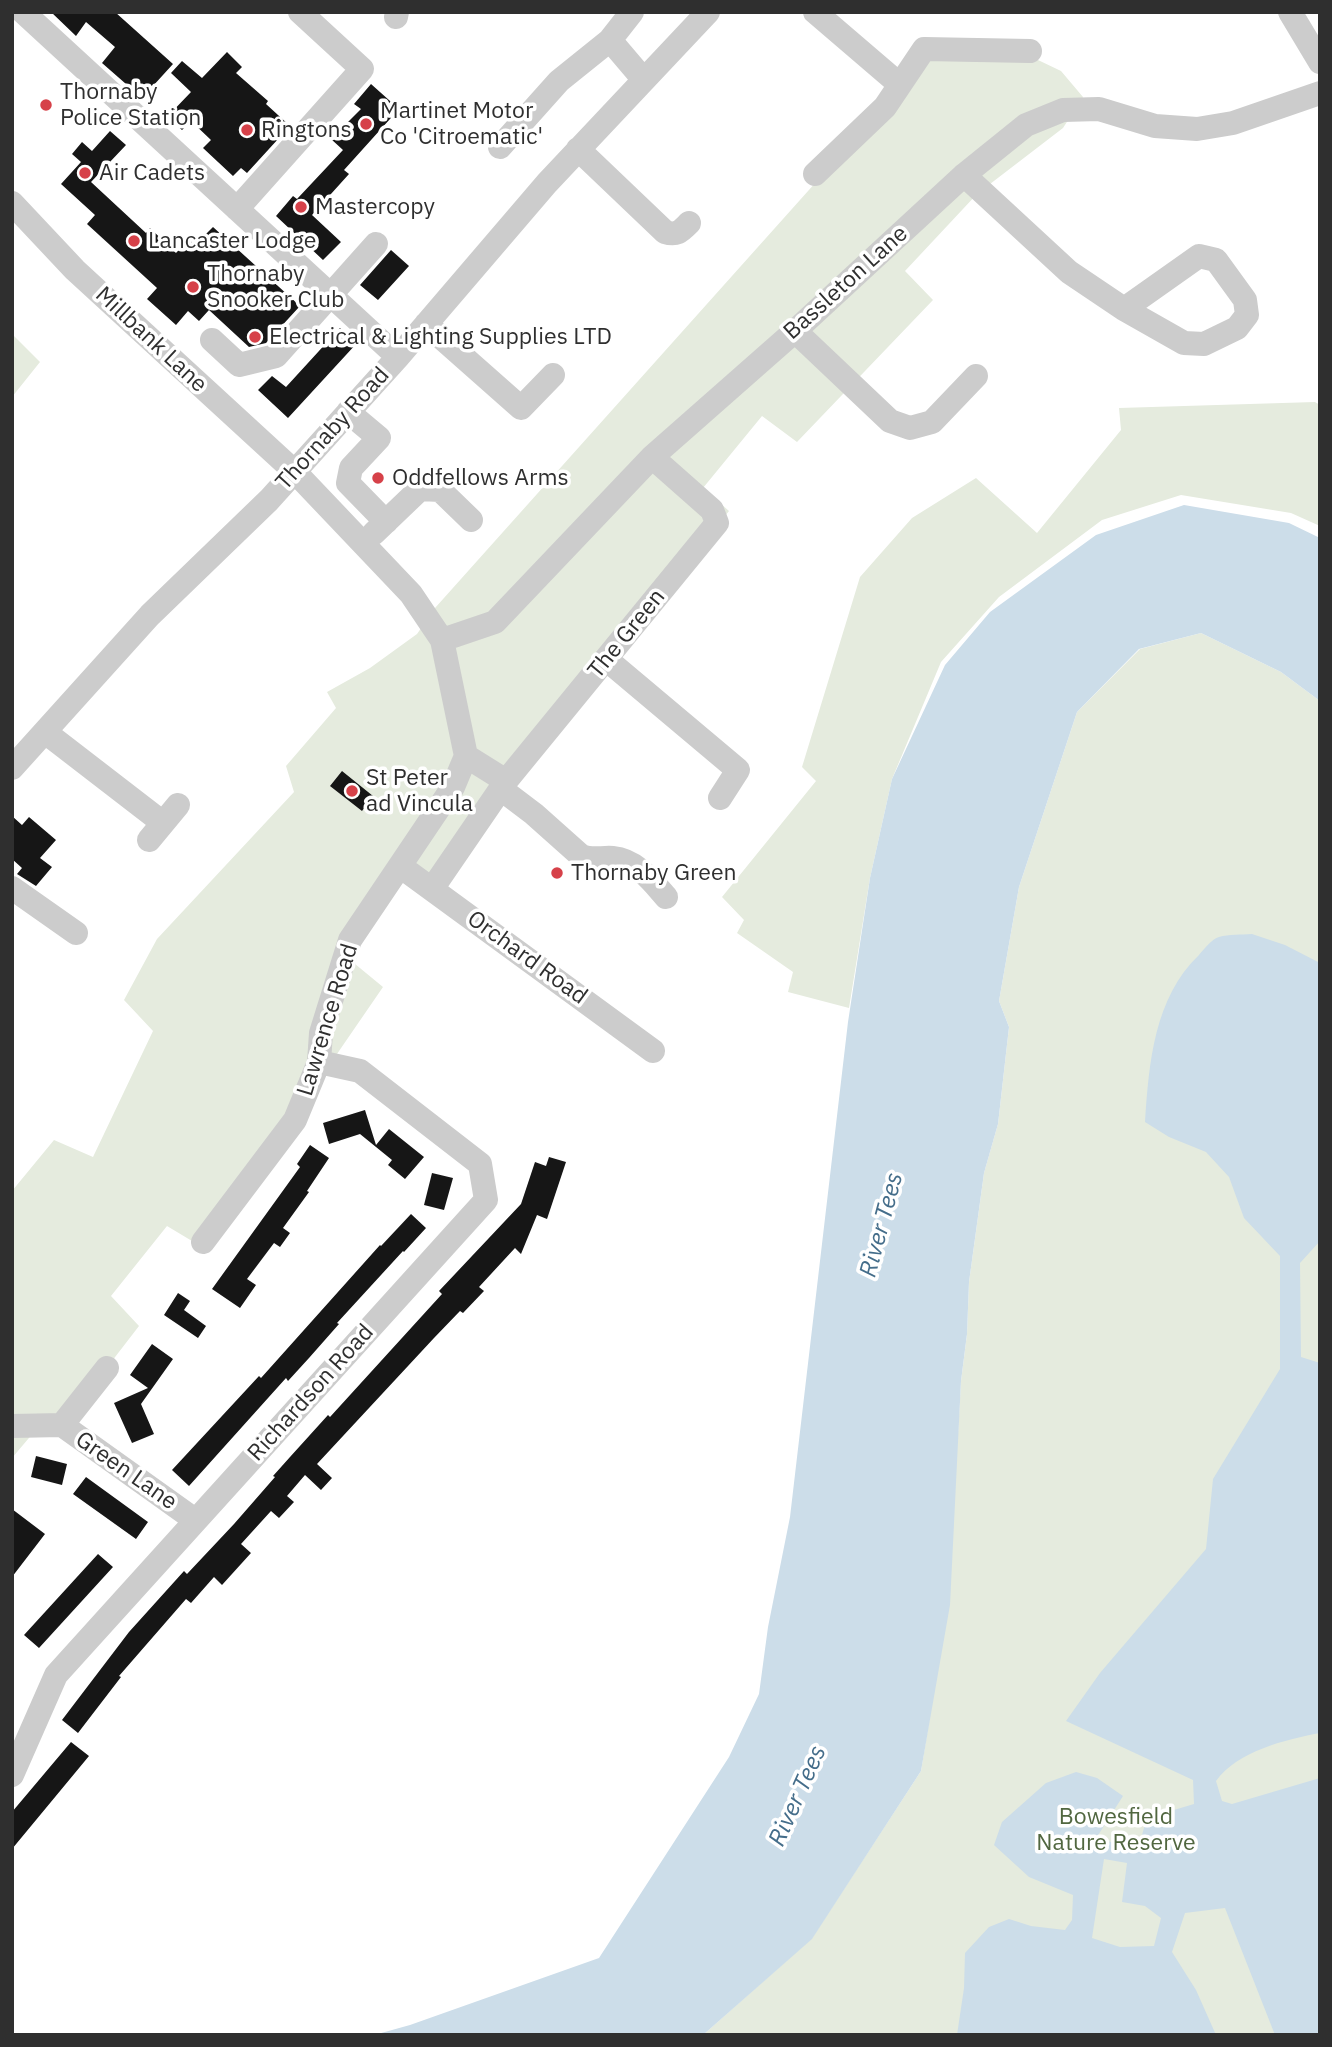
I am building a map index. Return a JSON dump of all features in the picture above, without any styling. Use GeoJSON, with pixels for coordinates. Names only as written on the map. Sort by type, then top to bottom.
{"type":"FeatureCollection","features":[{"type":"Feature","properties":{"kind":"street"},"geometry":{"type":"LineString","coordinates":[[237,209],[362,69],[300,12]]}},
{"type":"Feature","properties":{"kind":"street"},"geometry":{"type":"LineString","coordinates":[[500,147],[559,81],[610,40],[632,12]]}},
{"type":"Feature","properties":{"kind":"street","name":"Thornaby Road"},"geometry":{"type":"LineString","coordinates":[[12,768],[150,615],[295,472],[578,149],[708,12]]}},
{"type":"Feature","properties":{"kind":"street"},"geometry":{"type":"LineString","coordinates":[[815,12],[900,83]]}},
{"type":"Feature","properties":{"kind":"street"},"geometry":{"type":"LineString","coordinates":[[1290,12],[1320,62]]}},
{"type":"Feature","properties":{"kind":"street"},"geometry":{"type":"LineString","coordinates":[[25,13],[398,357]]}},
{"type":"Feature","properties":{"kind":"street"},"geometry":{"type":"LineString","coordinates":[[610,40],[643,80]]}},
{"type":"Feature","properties":{"kind":"street"},"geometry":{"type":"LineString","coordinates":[[815,174],[885,107],[924,49],[1030,51]]}},
{"type":"Feature","properties":{"kind":"street","name":"Bassleton Lane"},"geometry":{"type":"LineString","coordinates":[[442,640],[495,621],[652,457],[795,331],[964,175],[1026,125],[1063,110],[1099,109],[1155,126],[1198,129],[1233,122],[1320,93]]}},
{"type":"Feature","properties":{"kind":"street"},"geometry":{"type":"LineString","coordinates":[[578,149],[665,232],[673,235],[689,223]]}},
{"type":"Feature","properties":{"kind":"street"},"geometry":{"type":"LineString","coordinates":[[964,175],[1069,272],[1124,309],[1184,343],[1204,344],[1237,328],[1247,315],[1245,300],[1216,260],[1199,256],[1124,309]]}},
{"type":"Feature","properties":{"kind":"street","name":"Millbank Lane"},"geometry":{"type":"LineString","coordinates":[[12,203],[75,270],[295,472],[411,594],[442,640]]}},
{"type":"Feature","properties":{"kind":"street"},"geometry":{"type":"LineString","coordinates":[[212,340],[239,365],[276,356],[376,244]]}},
{"type":"Feature","properties":{"kind":"street"},"geometry":{"type":"LineString","coordinates":[[426,324],[521,408],[553,375]]}},
{"type":"Feature","properties":{"kind":"street"},"geometry":{"type":"LineString","coordinates":[[795,331],[890,421],[910,428],[932,422],[976,376]]}},
{"type":"Feature","properties":{"kind":"street"},"geometry":{"type":"LineString","coordinates":[[348,412],[379,438],[351,468],[348,483],[386,522]]}},
{"type":"Feature","properties":{"kind":"street","name":"The Green"},"geometry":{"type":"LineString","coordinates":[[432,889],[503,785],[717,523],[712,510],[652,457]]}},
{"type":"Feature","properties":{"kind":"street"},"geometry":{"type":"LineString","coordinates":[[364,544],[420,489],[440,490],[471,520]]}},
{"type":"Feature","properties":{"kind":"street"},"geometry":{"type":"LineString","coordinates":[[442,640],[466,756],[534,814],[569,860],[614,858],[629,862],[648,876],[666,897]]}},
{"type":"Feature","properties":{"kind":"street"},"geometry":{"type":"LineString","coordinates":[[606,659],[738,770],[720,798]]}},
{"type":"Feature","properties":{"kind":"street"},"geometry":{"type":"LineString","coordinates":[[45,732],[163,823]]}},
{"type":"Feature","properties":{"kind":"street","name":"Lawrence Road"},"geometry":{"type":"LineString","coordinates":[[203,1242],[295,1120],[319,1062],[321,1033],[350,940],[453,787],[466,756]]}},
{"type":"Feature","properties":{"kind":"street","name":"Orchard Road"},"geometry":{"type":"LineString","coordinates":[[400,866],[653,1051]]}},
{"type":"Feature","properties":{"kind":"street"},"geometry":{"type":"LineString","coordinates":[[12,888],[76,933]]}},
{"type":"Feature","properties":{"kind":"street","name":"Richardson Road"},"geometry":{"type":"LineString","coordinates":[[12,1775],[22,1726],[56,1675],[486,1200],[480,1164],[360,1070],[319,1062]]}},
{"type":"Feature","properties":{"kind":"street"},"geometry":{"type":"LineString","coordinates":[[62,1425],[107,1368]]}},
{"type":"Feature","properties":{"kind":"street","name":"Green Lane"},"geometry":{"type":"LineString","coordinates":[[12,1426],[62,1425],[195,1520]]}},
{"type":"Feature","properties":{"kind":"green space"},"geometry":{"type":"Polygon","coordinates":[[[927,58],[1038,60],[1061,71],[1083,97],[1063,128],[977,194],[905,271],[933,300],[797,442],[762,416],[703,488],[729,511],[510,782],[433,893],[402,872],[349,959],[383,987],[293,1118],[197,1244],[167,1226],[111,1296],[139,1326],[58,1431],[34,1432],[12,1458],[12,1191],[54,1140],[93,1157],[153,1031],[124,1000],[157,939],[294,792],[286,766],[336,708],[327,692],[370,668],[417,634],[435,608],[927,58]]]}},
{"type":"Feature","properties":{"kind":"green space"},"geometry":{"type":"Polygon","coordinates":[[[12,334],[40,362],[12,397],[12,334]]]}},
{"type":"Feature","properties":{"kind":"green space"},"geometry":{"type":"Polygon","coordinates":[[[1315,402],[1320,405],[1320,526],[1291,513],[1181,495],[1102,520],[999,597],[941,662],[892,779],[870,878],[849,1008],[788,992],[793,972],[737,933],[744,920],[722,897],[816,781],[802,767],[860,577],[912,518],[976,478],[1037,533],[1121,430],[1119,408],[1315,402]]]}},
{"type":"Feature","properties":{"kind":"green space","name":"Bowesfield Nature Reserve"},"geometry":{"type":"Polygon","coordinates":[[[1201,633],[1281,672],[1320,701],[1320,2035],[703,2035],[812,1938],[921,1771],[931,1710],[967,1334],[969,1282],[984,1173],[998,1124],[1009,1027],[999,1001],[1019,887],[1077,712],[1140,649],[1201,633]]]}},
{"type":"Feature","properties":{"kind":"water","name":"River Tees"},"geometry":{"type":"Polygon","coordinates":[[[1184,505],[1289,523],[1320,538],[1320,701],[1281,672],[1201,633],[1139,649],[1077,712],[1019,887],[999,1001],[1009,1027],[998,1124],[984,1173],[969,1282],[967,1334],[961,1381],[950,1605],[921,1771],[812,1939],[703,2035],[374,2035],[410,2025],[599,1958],[729,1757],[759,1694],[768,1627],[790,1517],[848,1022],[870,878],[892,779],[945,665],[990,612],[1096,535],[1184,505]]]}},
{"type":"Feature","properties":{"kind":"water"},"geometry":{"type":"Polygon","coordinates":[[[1252,934],[1285,945],[1320,963],[1320,1241],[1300,1263],[1301,1357],[1320,1363],[1320,1733],[1277,1743],[1249,1754],[1216,1781],[1222,1801],[1232,1804],[1320,1778],[1320,2035],[1275,2035],[1225,1908],[1185,1913],[1172,1952],[1196,1990],[1216,2035],[957,2035],[964,1988],[965,1953],[989,1927],[1009,1919],[1031,1926],[1065,1930],[1072,1920],[1073,1895],[1029,1877],[994,1845],[1002,1822],[1046,1783],[1076,1772],[1097,1778],[1123,1796],[1095,1840],[1139,1845],[1147,1818],[1194,1804],[1193,1780],[1066,1721],[1100,1673],[1206,1549],[1213,1479],[1280,1369],[1280,1256],[1244,1218],[1229,1177],[1206,1152],[1169,1137],[1145,1122],[1152,1055],[1163,1011],[1172,991],[1184,972],[1214,940],[1227,935],[1252,934]],[[1104,1859],[1092,1938],[1120,1947],[1154,1946],[1161,1918],[1145,1906],[1122,1902],[1127,1863],[1104,1859]]]}},
{"type":"Feature","properties":{"kind":"building"},"geometry":{"type":"Polygon","coordinates":[[[51,12],[115,12],[173,64],[142,98],[102,63],[115,47],[86,22],[76,36],[51,12]]]}},
{"type":"Feature","properties":{"kind":"building"},"geometry":{"type":"Polygon","coordinates":[[[227,52],[242,67],[236,73],[268,101],[266,104],[290,126],[247,173],[241,168],[233,176],[203,148],[211,140],[191,121],[182,130],[167,117],[191,92],[171,73],[182,61],[202,78],[227,52]]]}},
{"type":"Feature","properties":{"kind":"building"},"geometry":{"type":"Polygon","coordinates":[[[371,84],[399,109],[344,170],[349,174],[312,215],[341,242],[323,260],[276,216],[293,196],[297,199],[343,150],[331,139],[361,109],[354,104],[371,84]]]}},
{"type":"Feature","properties":{"kind":"building"},"geometry":{"type":"Polygon","coordinates":[[[110,131],[126,145],[91,182],[146,233],[150,228],[176,253],[190,237],[197,243],[213,227],[300,306],[266,343],[249,347],[209,310],[199,321],[188,311],[176,325],[147,299],[157,288],[87,224],[95,215],[61,184],[81,162],[72,154],[82,142],[92,151],[110,131]]]}},
{"type":"Feature","properties":{"kind":"building"},"geometry":{"type":"Polygon","coordinates":[[[391,250],[409,266],[378,300],[360,285],[391,250]]]}},
{"type":"Feature","properties":{"kind":"building"},"geometry":{"type":"Polygon","coordinates":[[[340,328],[357,343],[288,418],[258,390],[272,376],[286,387],[340,328]]]}},
{"type":"Feature","properties":{"kind":"building","name":"St Peter ad Vincula"},"geometry":{"type":"Polygon","coordinates":[[[342,771],[373,796],[362,811],[330,786],[342,771]]]}},
{"type":"Feature","properties":{"kind":"building"},"geometry":{"type":"Polygon","coordinates":[[[12,816],[22,825],[29,817],[56,840],[40,858],[52,867],[36,886],[17,874],[22,868],[12,859],[12,816]]]}},
{"type":"Feature","properties":{"kind":"building"},"geometry":{"type":"Polygon","coordinates":[[[365,1110],[376,1145],[389,1129],[424,1157],[405,1179],[388,1165],[392,1160],[360,1134],[329,1144],[323,1123],[365,1110]]]}},
{"type":"Feature","properties":{"kind":"building"},"geometry":{"type":"Polygon","coordinates":[[[310,1145],[329,1158],[283,1228],[290,1233],[280,1247],[274,1243],[247,1279],[256,1285],[240,1308],[212,1289],[300,1167],[297,1164],[310,1145]]]}},
{"type":"Feature","properties":{"kind":"building"},"geometry":{"type":"Polygon","coordinates":[[[549,1157],[566,1162],[547,1219],[537,1215],[521,1254],[515,1248],[479,1287],[484,1291],[463,1313],[460,1311],[317,1464],[332,1478],[321,1490],[305,1475],[287,1496],[294,1502],[279,1518],[271,1511],[241,1544],[251,1553],[222,1585],[214,1577],[191,1603],[186,1599],[119,1676],[121,1677],[78,1733],[62,1720],[129,1632],[184,1571],[187,1574],[234,1524],[290,1457],[328,1415],[330,1417],[442,1294],[439,1291],[521,1204],[535,1162],[546,1166],[549,1157]]]}},
{"type":"Feature","properties":{"kind":"building"},"geometry":{"type":"Polygon","coordinates":[[[432,1173],[453,1178],[444,1210],[424,1205],[432,1173]]]}},
{"type":"Feature","properties":{"kind":"building"},"geometry":{"type":"Polygon","coordinates":[[[411,1214],[426,1228],[189,1486],[172,1470],[259,1376],[261,1378],[411,1214]]]}},
{"type":"Feature","properties":{"kind":"building"},"geometry":{"type":"Polygon","coordinates":[[[178,1293],[190,1301],[184,1310],[206,1326],[198,1338],[164,1315],[178,1293]]]}},
{"type":"Feature","properties":{"kind":"building"},"geometry":{"type":"Polygon","coordinates":[[[152,1344],[173,1359],[141,1404],[154,1434],[132,1443],[114,1403],[148,1388],[130,1375],[152,1344]]]}},
{"type":"Feature","properties":{"kind":"building"},"geometry":{"type":"Polygon","coordinates":[[[36,1456],[67,1464],[62,1485],[31,1477],[36,1456]]]}},
{"type":"Feature","properties":{"kind":"building"},"geometry":{"type":"Polygon","coordinates":[[[86,1477],[148,1522],[136,1539],[73,1494],[86,1477]]]}},
{"type":"Feature","properties":{"kind":"building"},"geometry":{"type":"Polygon","coordinates":[[[12,1509],[45,1534],[12,1577],[12,1509]]]}},
{"type":"Feature","properties":{"kind":"building"},"geometry":{"type":"Polygon","coordinates":[[[98,1554],[113,1567],[39,1648],[24,1635],[98,1554]]]}},
{"type":"Feature","properties":{"kind":"building"},"geometry":{"type":"Polygon","coordinates":[[[71,1742],[89,1756],[12,1849],[12,1812],[71,1742]]]}},
{"type":"Feature","properties":{"kind":"place","name":"Thornaby Police Station"},"geometry":{"type":"Point","coordinates":[46,105]}},
{"type":"Feature","properties":{"kind":"place","name":"Martinet Motor Co 'Citroematic'"},"geometry":{"type":"Point","coordinates":[366,124]}},
{"type":"Feature","properties":{"kind":"place","name":"Ringtons"},"geometry":{"type":"Point","coordinates":[247,130]}},
{"type":"Feature","properties":{"kind":"place","name":"Air Cadets"},"geometry":{"type":"Point","coordinates":[85,173]}},
{"type":"Feature","properties":{"kind":"place","name":"Mastercopy"},"geometry":{"type":"Point","coordinates":[301,207]}},
{"type":"Feature","properties":{"kind":"place","name":"Lancaster Lodge"},"geometry":{"type":"Point","coordinates":[134,241]}},
{"type":"Feature","properties":{"kind":"place","name":"Thornaby Snooker Club"},"geometry":{"type":"Point","coordinates":[193,287]}},
{"type":"Feature","properties":{"kind":"place","name":"Electrical & Lighting Supplies LTD"},"geometry":{"type":"Point","coordinates":[255,337]}},
{"type":"Feature","properties":{"kind":"place","name":"Oddfellows Arms"},"geometry":{"type":"Point","coordinates":[378,478]}},
{"type":"Feature","properties":{"kind":"place","name":"St Peter ad Vincula"},"geometry":{"type":"Point","coordinates":[352,791]}},
{"type":"Feature","properties":{"kind":"place","name":"Thornaby Green"},"geometry":{"type":"Point","coordinates":[557,873]}}]}
